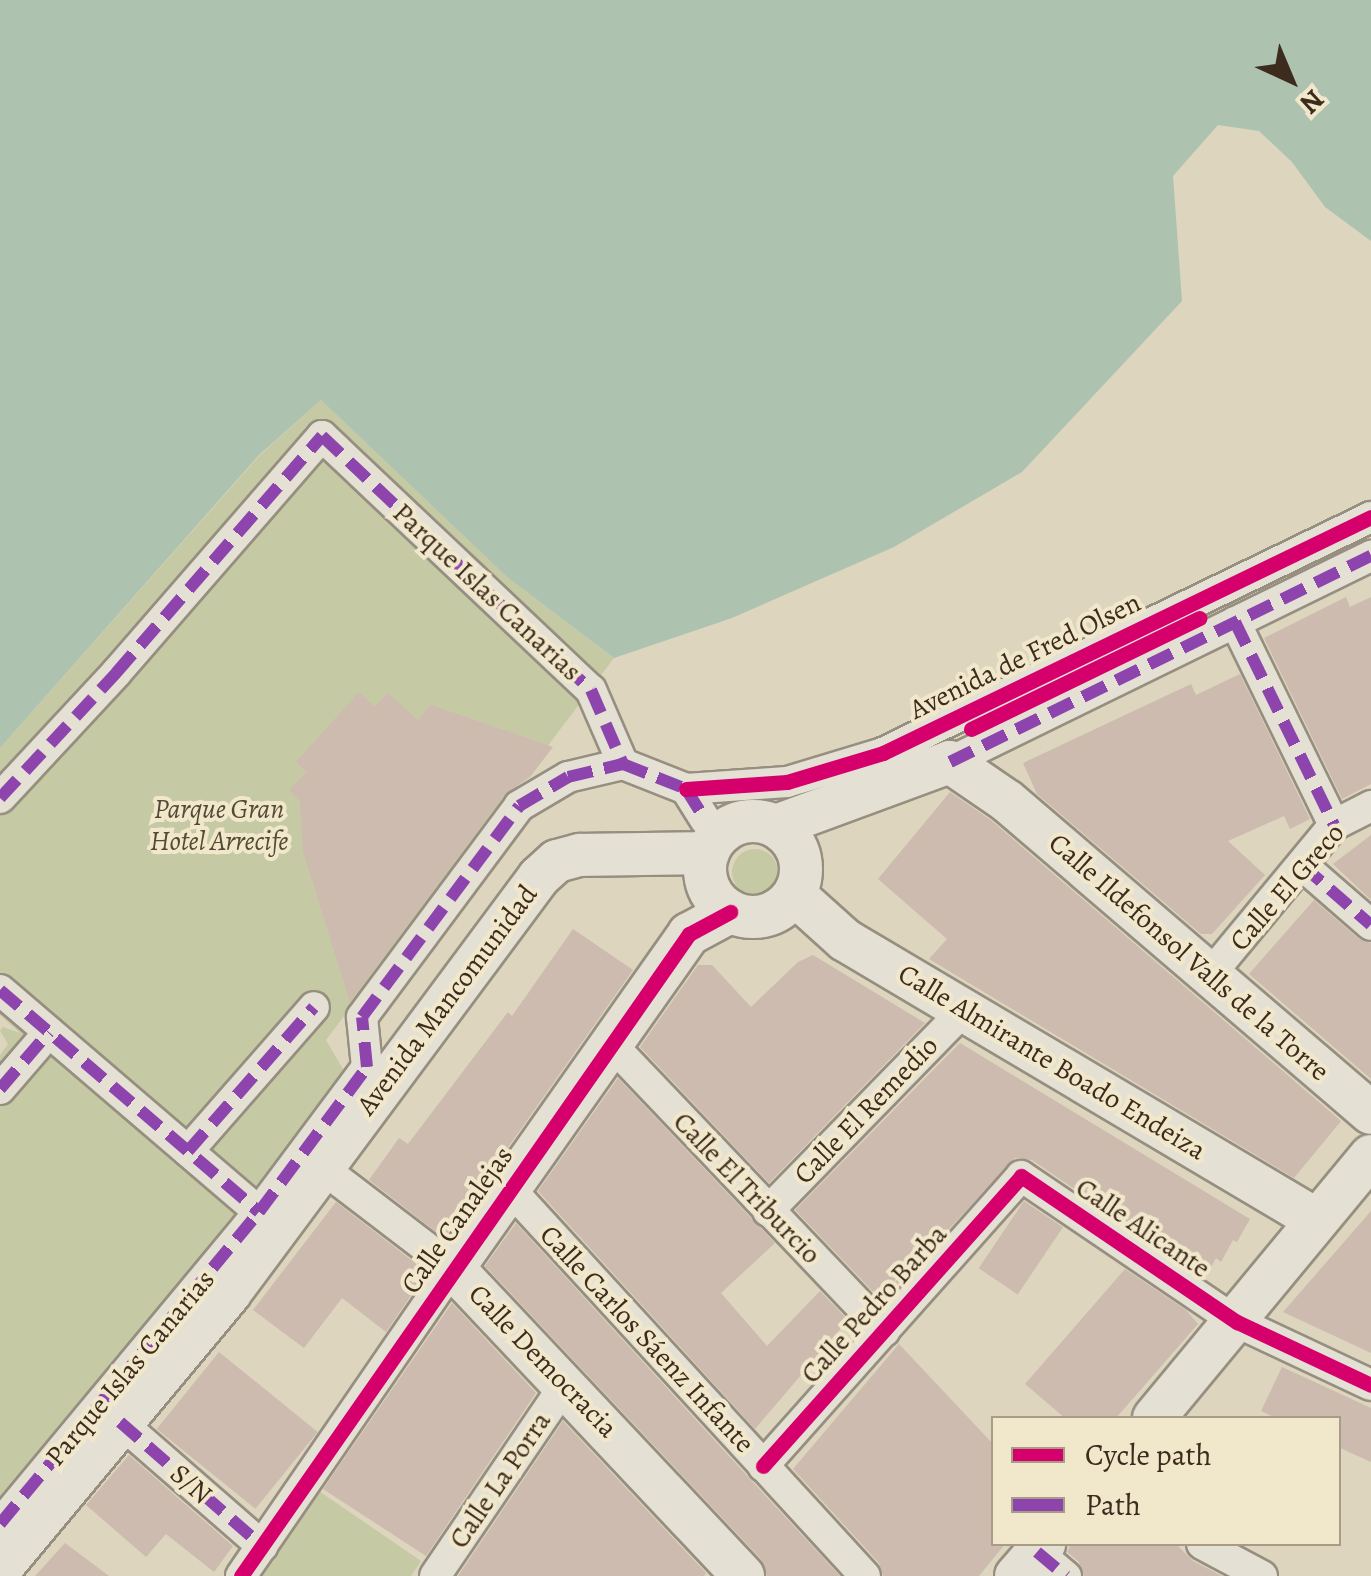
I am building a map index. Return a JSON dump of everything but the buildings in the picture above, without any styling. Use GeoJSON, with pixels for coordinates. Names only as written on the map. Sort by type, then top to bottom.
{"type":"FeatureCollection","features":[{"type":"Feature","properties":{"kind":"main road","name":"Calle Ildefonsol Valls de la Torre"},"geometry":{"type":"LineString","coordinates":[[950,762],[1007,800],[1371,1113]]}},
{"type":"Feature","properties":{"kind":"main road"},"geometry":{"type":"LineString","coordinates":[[776,826],[950,762]]}},
{"type":"Feature","properties":{"kind":"main road"},"geometry":{"type":"LineString","coordinates":[[760,822],[776,826],[789,836],[802,862],[794,895],[783,908],[760,918],[730,912],[708,885],[706,837],[716,839],[736,824],[760,822]]}},
{"type":"Feature","properties":{"kind":"main road","name":"Avenida Mancomunidad"},"geometry":{"type":"LineString","coordinates":[[0,1569],[229,1294],[539,876],[557,862],[580,855],[706,837]]}},
{"type":"Feature","properties":{"kind":"main road","name":"Calle Almirante Boado Endeiza"},"geometry":{"type":"LineString","coordinates":[[794,895],[845,940],[1318,1220]]}},
{"type":"Feature","properties":{"kind":"main road","name":"Calle Canalejas"},"geometry":{"type":"LineString","coordinates":[[453,1268],[688,934],[730,912]]}},
{"type":"Feature","properties":{"kind":"main road"},"geometry":{"type":"LineString","coordinates":[[1156,1416],[1371,1156]]}},
{"type":"Feature","properties":{"kind":"main road","name":"Calle Democracia"},"geometry":{"type":"LineString","coordinates":[[453,1268],[566,1383],[734,1573]]}},
{"type":"Feature","properties":{"kind":"street","name":"Parque Islas Canarias"},"geometry":{"type":"LineString","coordinates":[[0,798],[116,673],[322,436],[591,690],[623,764],[568,777],[519,806],[362,1017],[368,1067],[258,1212],[0,1524]]}},
{"type":"Feature","properties":{"kind":"street","name":"Avenida de Fred Olsen"},"geometry":{"type":"LineString","coordinates":[[686,789],[787,782],[882,753],[1371,517]]}},
{"type":"Feature","properties":{"kind":"street"},"geometry":{"type":"LineString","coordinates":[[950,762],[1371,556]]}},
{"type":"Feature","properties":{"kind":"street"},"geometry":{"type":"LineString","coordinates":[[1235,622],[1334,825]]}},
{"type":"Feature","properties":{"kind":"street"},"geometry":{"type":"LineString","coordinates":[[623,764],[686,789],[706,837]]}},
{"type":"Feature","properties":{"kind":"street","name":"Calle El Greco"},"geometry":{"type":"LineString","coordinates":[[1210,976],[1334,825],[1371,806]]}},
{"type":"Feature","properties":{"kind":"street"},"geometry":{"type":"LineString","coordinates":[[1302,865],[1371,925]]}},
{"type":"Feature","properties":{"kind":"street"},"geometry":{"type":"LineString","coordinates":[[0,990],[258,1212]]}},
{"type":"Feature","properties":{"kind":"street"},"geometry":{"type":"LineString","coordinates":[[188,1151],[314,1007]]}},
{"type":"Feature","properties":{"kind":"street","name":"Calle El Remedio"},"geometry":{"type":"LineString","coordinates":[[768,1211],[964,1010]]}},
{"type":"Feature","properties":{"kind":"street"},"geometry":{"type":"LineString","coordinates":[[0,1090],[49,1032]]}},
{"type":"Feature","properties":{"kind":"street","name":"Calle El Triburcio"},"geometry":{"type":"LineString","coordinates":[[612,1045],[884,1330]]}},
{"type":"Feature","properties":{"kind":"street","name":"Calle Democracia"},"geometry":{"type":"LineString","coordinates":[[322,1168],[453,1268]]}},
{"type":"Feature","properties":{"kind":"street","name":"Calle Alicante"},"geometry":{"type":"LineString","coordinates":[[1021,1176],[1237,1322],[1371,1385]]}},
{"type":"Feature","properties":{"kind":"street","name":"Calle Pedro Barba"},"geometry":{"type":"LineString","coordinates":[[764,1466],[1021,1176]]}},
{"type":"Feature","properties":{"kind":"street","name":"Calle Carlos Sáenz Infante"},"geometry":{"type":"LineString","coordinates":[[510,1189],[865,1576]]}},
{"type":"Feature","properties":{"kind":"street","name":"Calle Canalejas"},"geometry":{"type":"LineString","coordinates":[[242,1576],[453,1268]]}},
{"type":"Feature","properties":{"kind":"street","name":"Calle La Porra"},"geometry":{"type":"LineString","coordinates":[[435,1576],[566,1383]]}},
{"type":"Feature","properties":{"kind":"street","name":"S/N"},"geometry":{"type":"LineString","coordinates":[[120,1422],[262,1546]]}},
{"type":"Feature","properties":{"kind":"street"},"geometry":{"type":"LineString","coordinates":[[1205,1546],[1244,1572]]}},
{"type":"Feature","properties":{"kind":"green space","name":"Parque Gran Hotel Arrecife"},"geometry":{"type":"Polygon","coordinates":[[[321,400],[507,577],[614,658],[326,1040],[350,1081],[0,1519],[0,1055],[8,1044],[0,1031],[3,1027],[20,1033],[0,1015],[0,748],[260,455],[321,400]]]}},
{"type":"Feature","properties":{"kind":"green space"},"geometry":{"type":"Polygon","coordinates":[[[755,849],[771,856],[778,872],[771,888],[755,895],[739,888],[732,872],[739,856],[755,849]]]}},
{"type":"Feature","properties":{"kind":"green space"},"geometry":{"type":"Polygon","coordinates":[[[316,1489],[421,1561],[411,1576],[256,1576],[316,1489]]]}},
{"type":"Feature","properties":{"kind":"shaded area"},"geometry":{"type":"Polygon","coordinates":[[[0,0],[1371,0],[1371,241],[1325,207],[1292,162],[1259,131],[1218,125],[1173,176],[1182,301],[1022,472],[894,547],[732,618],[614,658],[507,577],[321,400],[259,455],[0,748],[0,0]]]}},
{"type":"Feature","properties":{"kind":"marked path"},"geometry":{"type":"LineString","coordinates":[[0,798],[116,673],[322,436],[591,690],[623,764]]}},
{"type":"Feature","properties":{"kind":"marked path"},"geometry":{"type":"LineString","coordinates":[[950,762],[1371,556]]}},
{"type":"Feature","properties":{"kind":"marked path"},"geometry":{"type":"LineString","coordinates":[[1235,622],[1334,825]]}},
{"type":"Feature","properties":{"kind":"marked path"},"geometry":{"type":"LineString","coordinates":[[623,764],[686,789],[705,820]]}},
{"type":"Feature","properties":{"kind":"marked path"},"geometry":{"type":"LineString","coordinates":[[0,1524],[259,1212],[367,1067],[362,1017],[519,806],[568,777],[623,764]]}},
{"type":"Feature","properties":{"kind":"marked path"},"geometry":{"type":"LineString","coordinates":[[1302,865],[1371,925]]}},
{"type":"Feature","properties":{"kind":"marked path"},"geometry":{"type":"LineString","coordinates":[[0,990],[259,1212]]}},
{"type":"Feature","properties":{"kind":"marked path"},"geometry":{"type":"LineString","coordinates":[[188,1151],[314,1007]]}},
{"type":"Feature","properties":{"kind":"marked path"},"geometry":{"type":"LineString","coordinates":[[0,1089],[49,1032]]}},
{"type":"Feature","properties":{"kind":"marked path"},"geometry":{"type":"LineString","coordinates":[[120,1422],[262,1546]]}},
{"type":"Feature","properties":{"kind":"marked path"},"geometry":{"type":"LineString","coordinates":[[1037,1552],[1066,1576]]}},
{"type":"Feature","properties":{"kind":"cycle path"},"geometry":{"type":"LineString","coordinates":[[686,789],[787,782],[883,753],[1371,517]]}},
{"type":"Feature","properties":{"kind":"cycle path"},"geometry":{"type":"LineString","coordinates":[[971,729],[1200,618]]}},
{"type":"Feature","properties":{"kind":"cycle path"},"geometry":{"type":"LineString","coordinates":[[241,1576],[689,934],[730,912]]}},
{"type":"Feature","properties":{"kind":"cycle path"},"geometry":{"type":"LineString","coordinates":[[763,1466],[1021,1176],[1237,1322],[1371,1385]]}}]}
